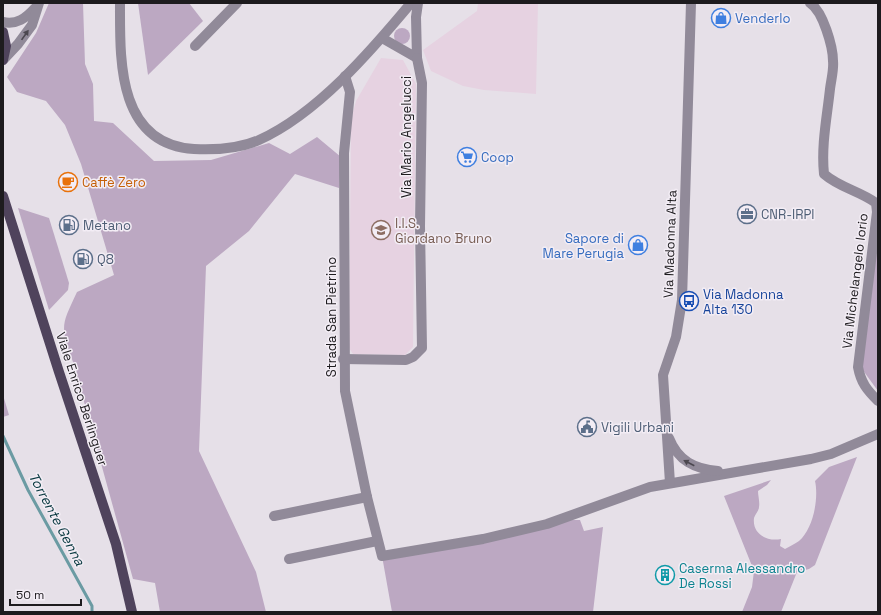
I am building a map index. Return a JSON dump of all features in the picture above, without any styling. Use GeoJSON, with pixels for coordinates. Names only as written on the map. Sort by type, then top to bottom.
{"type":"FeatureCollection","features":[{"type":"Feature","properties":{"kind":"main road"},"geometry":{"type":"LineString","coordinates":[[3,32],[6,46],[3,60]]}},
{"type":"Feature","properties":{"kind":"main road","name":"Viale Enrico Berlinguer"},"geometry":{"type":"LineString","coordinates":[[3,196],[61,380],[116,544],[132,612]]}},
{"type":"Feature","properties":{"kind":"street"},"geometry":{"type":"LineString","coordinates":[[120,3],[120,37],[126,92],[134,111],[147,129],[163,142],[181,148],[208,150],[234,147],[258,140],[278,130],[304,112],[345,76],[382,38],[411,3]]}},
{"type":"Feature","properties":{"kind":"street"},"geometry":{"type":"LineString","coordinates":[[195,46],[237,3]]}},
{"type":"Feature","properties":{"kind":"street","name":"Via Mario Angelucci"},"geometry":{"type":"LineString","coordinates":[[343,359],[406,360],[413,357],[422,348],[420,226],[422,83],[417,58],[416,31],[418,3]]}},
{"type":"Feature","properties":{"kind":"street","name":"Via Madonna Alta"},"geometry":{"type":"LineString","coordinates":[[670,483],[663,376],[676,336],[682,300],[691,3]]}},
{"type":"Feature","properties":{"kind":"street","name":"Via Michelangelo Iorio"},"geometry":{"type":"LineString","coordinates":[[810,3],[814,6],[821,17],[829,40],[833,62],[825,134],[823,161],[824,174],[834,183],[868,197],[876,203],[878,212],[858,367],[860,378],[865,388],[878,401]]}},
{"type":"Feature","properties":{"kind":"street"},"geometry":{"type":"LineString","coordinates":[[3,22],[14,23],[27,18],[39,4]]}},
{"type":"Feature","properties":{"kind":"street"},"geometry":{"type":"LineString","coordinates":[[3,60],[18,44],[32,25],[39,4]]}},
{"type":"Feature","properties":{"kind":"street"},"geometry":{"type":"LineString","coordinates":[[397,20],[411,25],[416,31]]}},
{"type":"Feature","properties":{"kind":"street","name":"Via Mario Angelucci"},"geometry":{"type":"LineString","coordinates":[[382,38],[417,58]]}},
{"type":"Feature","properties":{"kind":"street","name":"Strada San Pietrino"},"geometry":{"type":"LineString","coordinates":[[345,76],[350,92],[344,154],[343,359],[345,391],[366,497],[382,556],[483,539],[547,524],[644,489],[670,483]]}},
{"type":"Feature","properties":{"kind":"street"},"geometry":{"type":"LineString","coordinates":[[667,432],[672,445],[684,461],[707,470],[726,472]]}},
{"type":"Feature","properties":{"kind":"street"},"geometry":{"type":"LineString","coordinates":[[670,483],[831,454],[878,434]]}},
{"type":"Feature","properties":{"kind":"street"},"geometry":{"type":"LineString","coordinates":[[274,516],[366,497]]}},
{"type":"Feature","properties":{"kind":"street"},"geometry":{"type":"LineString","coordinates":[[289,559],[377,541]]}},
{"type":"Feature","properties":{"kind":"shaded area"},"geometry":{"type":"Polygon","coordinates":[[[49,3],[83,3],[85,64],[93,84],[94,121],[113,123],[154,161],[211,160],[269,143],[290,154],[317,137],[341,157],[339,188],[295,174],[249,231],[206,266],[199,451],[256,572],[266,612],[160,612],[155,583],[133,579],[64,333],[65,320],[77,292],[114,275],[81,164],[65,125],[46,101],[17,92],[7,77],[36,33],[49,3]]]}},
{"type":"Feature","properties":{"kind":"shaded area"},"geometry":{"type":"Polygon","coordinates":[[[138,3],[189,3],[203,21],[148,75],[138,3]]]}},
{"type":"Feature","properties":{"kind":"shaded area"},"geometry":{"type":"Polygon","coordinates":[[[478,3],[538,3],[536,94],[484,90],[463,86],[431,71],[423,50],[477,11],[478,3]]]}},
{"type":"Feature","properties":{"kind":"shaded area"},"geometry":{"type":"Polygon","coordinates":[[[402,28],[409,33],[410,36],[405,43],[402,44],[395,39],[394,36],[399,29],[402,28]]]}},
{"type":"Feature","properties":{"kind":"shaded area","name":"I.I.S. Giordano Bruno"},"geometry":{"type":"Polygon","coordinates":[[[381,58],[403,60],[416,84],[413,347],[405,355],[353,354],[349,348],[351,119],[356,101],[381,58]]]}},
{"type":"Feature","properties":{"kind":"shaded area"},"geometry":{"type":"Polygon","coordinates":[[[18,208],[49,218],[69,283],[68,290],[49,310],[18,208]]]}},
{"type":"Feature","properties":{"kind":"shaded area"},"geometry":{"type":"Polygon","coordinates":[[[878,239],[878,391],[862,369],[878,239]]]}},
{"type":"Feature","properties":{"kind":"shaded area"},"geometry":{"type":"Polygon","coordinates":[[[3,395],[9,415],[3,417],[3,395]]]}},
{"type":"Feature","properties":{"kind":"shaded area"},"geometry":{"type":"Polygon","coordinates":[[[857,457],[815,565],[809,569],[797,572],[781,612],[742,612],[752,587],[754,571],[724,496],[771,480],[767,485],[758,491],[759,505],[754,518],[754,524],[755,528],[762,536],[776,540],[781,539],[780,546],[785,549],[799,541],[808,529],[814,513],[816,496],[815,481],[829,467],[857,457]]]}},
{"type":"Feature","properties":{"kind":"shaded area"},"geometry":{"type":"Polygon","coordinates":[[[557,520],[580,520],[584,531],[603,527],[593,612],[392,612],[382,556],[557,520]]]}},
{"type":"Feature","properties":{"kind":"waterway","name":"Torrente Genna"},"geometry":{"type":"LineString","coordinates":[[3,436],[28,490],[92,606],[92,612]]}},
{"type":"Feature","properties":{"kind":"place","name":"Venderlo"},"geometry":{"type":"Point","coordinates":[721,18]}},
{"type":"Feature","properties":{"kind":"place","name":"Coop"},"geometry":{"type":"Point","coordinates":[467,157]}},
{"type":"Feature","properties":{"kind":"place","name":"Caffè Zero"},"geometry":{"type":"Point","coordinates":[68,182]}},
{"type":"Feature","properties":{"kind":"place","name":"CNR-IRPI"},"geometry":{"type":"Point","coordinates":[747,214]}},
{"type":"Feature","properties":{"kind":"place","name":"Metano"},"geometry":{"type":"Point","coordinates":[69,225]}},
{"type":"Feature","properties":{"kind":"place","name":"I.I.S. Giordano Bruno"},"geometry":{"type":"Point","coordinates":[381,230]}},
{"type":"Feature","properties":{"kind":"place","name":"Sapore di Mare Perugia"},"geometry":{"type":"Point","coordinates":[638,245]}},
{"type":"Feature","properties":{"kind":"place","name":"Q8"},"geometry":{"type":"Point","coordinates":[83,259]}},
{"type":"Feature","properties":{"kind":"place","name":"Via Madonna Alta 130"},"geometry":{"type":"Point","coordinates":[689,301]}},
{"type":"Feature","properties":{"kind":"place","name":"Vigili Urbani"},"geometry":{"type":"Point","coordinates":[587,427]}},
{"type":"Feature","properties":{"kind":"place","name":"Caserma Alessandro De Rossi"},"geometry":{"type":"Point","coordinates":[665,575]}}]}
